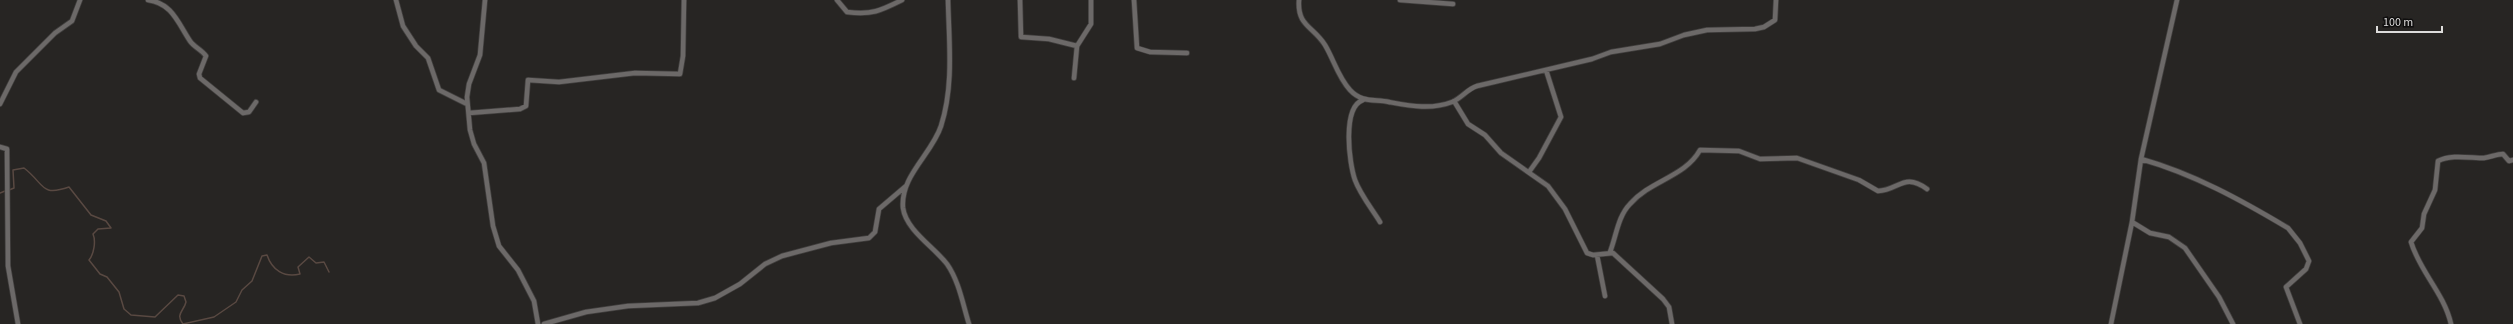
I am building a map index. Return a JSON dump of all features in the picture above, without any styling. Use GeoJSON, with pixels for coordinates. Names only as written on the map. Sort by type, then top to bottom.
{"type":"FeatureCollection","features":[{"type":"Feature","properties":{"kind":"street"},"geometry":{"type":"LineString","coordinates":[[0,104],[16,72],[55,33],[72,21],[80,0]]}},
{"type":"Feature","properties":{"kind":"street"},"geometry":{"type":"LineString","coordinates":[[148,0],[157,1],[166,7],[182,25],[191,43],[206,56],[199,74],[200,78],[243,113],[249,112],[256,102]]}},
{"type":"Feature","properties":{"kind":"street"},"geometry":{"type":"LineString","coordinates":[[166,7],[168,0]]}},
{"type":"Feature","properties":{"kind":"street"},"geometry":{"type":"LineString","coordinates":[[396,0],[403,26],[416,46],[428,58],[439,90],[467,104]]}},
{"type":"Feature","properties":{"kind":"street"},"geometry":{"type":"LineString","coordinates":[[485,0],[480,55],[469,84],[467,104],[470,114],[472,138],[484,163],[497,241],[502,251],[518,270],[534,300],[538,324]]}},
{"type":"Feature","properties":{"kind":"street"},"geometry":{"type":"LineString","coordinates":[[470,114],[520,109],[526,106],[528,80],[574,81],[635,73],[680,74],[683,56],[684,0]]}},
{"type":"Feature","properties":{"kind":"street"},"geometry":{"type":"LineString","coordinates":[[837,0],[847,12],[866,14],[878,12],[902,0]]}},
{"type":"Feature","properties":{"kind":"street"},"geometry":{"type":"LineString","coordinates":[[544,324],[564,322],[586,312],[628,306],[698,303],[715,298],[740,284],[765,264],[782,256],[831,243],[869,238],[875,232],[879,209],[906,186],[941,127],[947,104],[949,82],[948,0]]}},
{"type":"Feature","properties":{"kind":"street"},"geometry":{"type":"LineString","coordinates":[[1020,0],[1021,36],[1049,39],[1077,46]]}},
{"type":"Feature","properties":{"kind":"street"},"geometry":{"type":"LineString","coordinates":[[1074,78],[1077,46],[1091,24],[1091,0]]}},
{"type":"Feature","properties":{"kind":"street"},"geometry":{"type":"LineString","coordinates":[[1134,0],[1137,48],[1150,52],[1187,53]]}},
{"type":"Feature","properties":{"kind":"street"},"geometry":{"type":"LineString","coordinates":[[1299,0],[1301,18],[1322,40],[1345,84],[1363,100]]}},
{"type":"Feature","properties":{"kind":"street"},"geometry":{"type":"LineString","coordinates":[[1400,0],[1453,4]]}},
{"type":"Feature","properties":{"kind":"street"},"geometry":{"type":"LineString","coordinates":[[1380,222],[1355,180],[1349,152],[1353,108],[1357,102],[1363,100],[1388,102],[1416,108],[1454,101],[1471,88],[1592,59],[1611,52],[1660,44],[1684,35],[1707,30],[1764,27],[1775,20],[1776,0]]}},
{"type":"Feature","properties":{"kind":"street"},"geometry":{"type":"LineString","coordinates":[[2111,324],[2132,222],[2141,159],[2177,0]]}},
{"type":"Feature","properties":{"kind":"street"},"geometry":{"type":"LineString","coordinates":[[1529,172],[1539,158],[1561,117],[1546,70]]}},
{"type":"Feature","properties":{"kind":"street"},"geometry":{"type":"LineString","coordinates":[[1454,101],[1468,124],[1485,135],[1502,153],[1548,186],[1559,199],[1584,249],[1590,254],[1597,255],[1610,252]]}},
{"type":"Feature","properties":{"kind":"street"},"geometry":{"type":"LineString","coordinates":[[0,147],[7,149],[8,266],[18,324]]}},
{"type":"Feature","properties":{"kind":"street"},"geometry":{"type":"LineString","coordinates":[[1610,252],[1617,230],[1629,205],[1658,181],[1685,169],[1700,150],[1739,151],[1760,159],[1797,158],[1859,180],[1878,191],[1907,181],[1917,183],[1927,189]]}},
{"type":"Feature","properties":{"kind":"street"},"geometry":{"type":"LineString","coordinates":[[2451,324],[2438,290],[2425,275],[2411,242],[2422,228],[2424,214],[2435,190],[2438,161],[2452,158],[2489,157],[2500,154],[2503,154],[2509,161],[2513,160]]}},
{"type":"Feature","properties":{"kind":"street"},"geometry":{"type":"LineString","coordinates":[[2141,159],[2182,171],[2237,199],[2294,234],[2309,262],[2306,269],[2286,287],[2300,324]]}},
{"type":"Feature","properties":{"kind":"street"},"geometry":{"type":"LineString","coordinates":[[906,186],[903,206],[906,219],[951,272],[968,324]]}},
{"type":"Feature","properties":{"kind":"street"},"geometry":{"type":"LineString","coordinates":[[2132,222],[2150,233],[2178,242],[2185,248],[2219,297],[2233,324]]}},
{"type":"Feature","properties":{"kind":"street"},"geometry":{"type":"LineString","coordinates":[[1610,252],[1663,299],[1669,307],[1672,324]]}},
{"type":"Feature","properties":{"kind":"street"},"geometry":{"type":"LineString","coordinates":[[1597,255],[1605,296]]}},
{"type":"Feature","properties":{"kind":"waterway"},"geometry":{"type":"LineString","coordinates":[[9,190],[14,188],[13,170],[24,168],[48,190],[60,190],[69,187],[91,215],[106,221],[111,228],[98,229],[93,234],[94,247],[89,260],[100,274],[107,277],[119,292],[124,309],[131,315],[155,317],[178,295],[184,296],[186,302],[180,315],[183,324],[214,317],[236,302],[242,290],[252,281],[262,256],[267,255],[275,269],[284,274],[300,274],[298,267],[309,257],[316,263],[324,262],[329,272]]}},
{"type":"Feature","properties":{"kind":"waterway"},"geometry":{"type":"LineString","coordinates":[[0,193],[5,191]]}}]}
